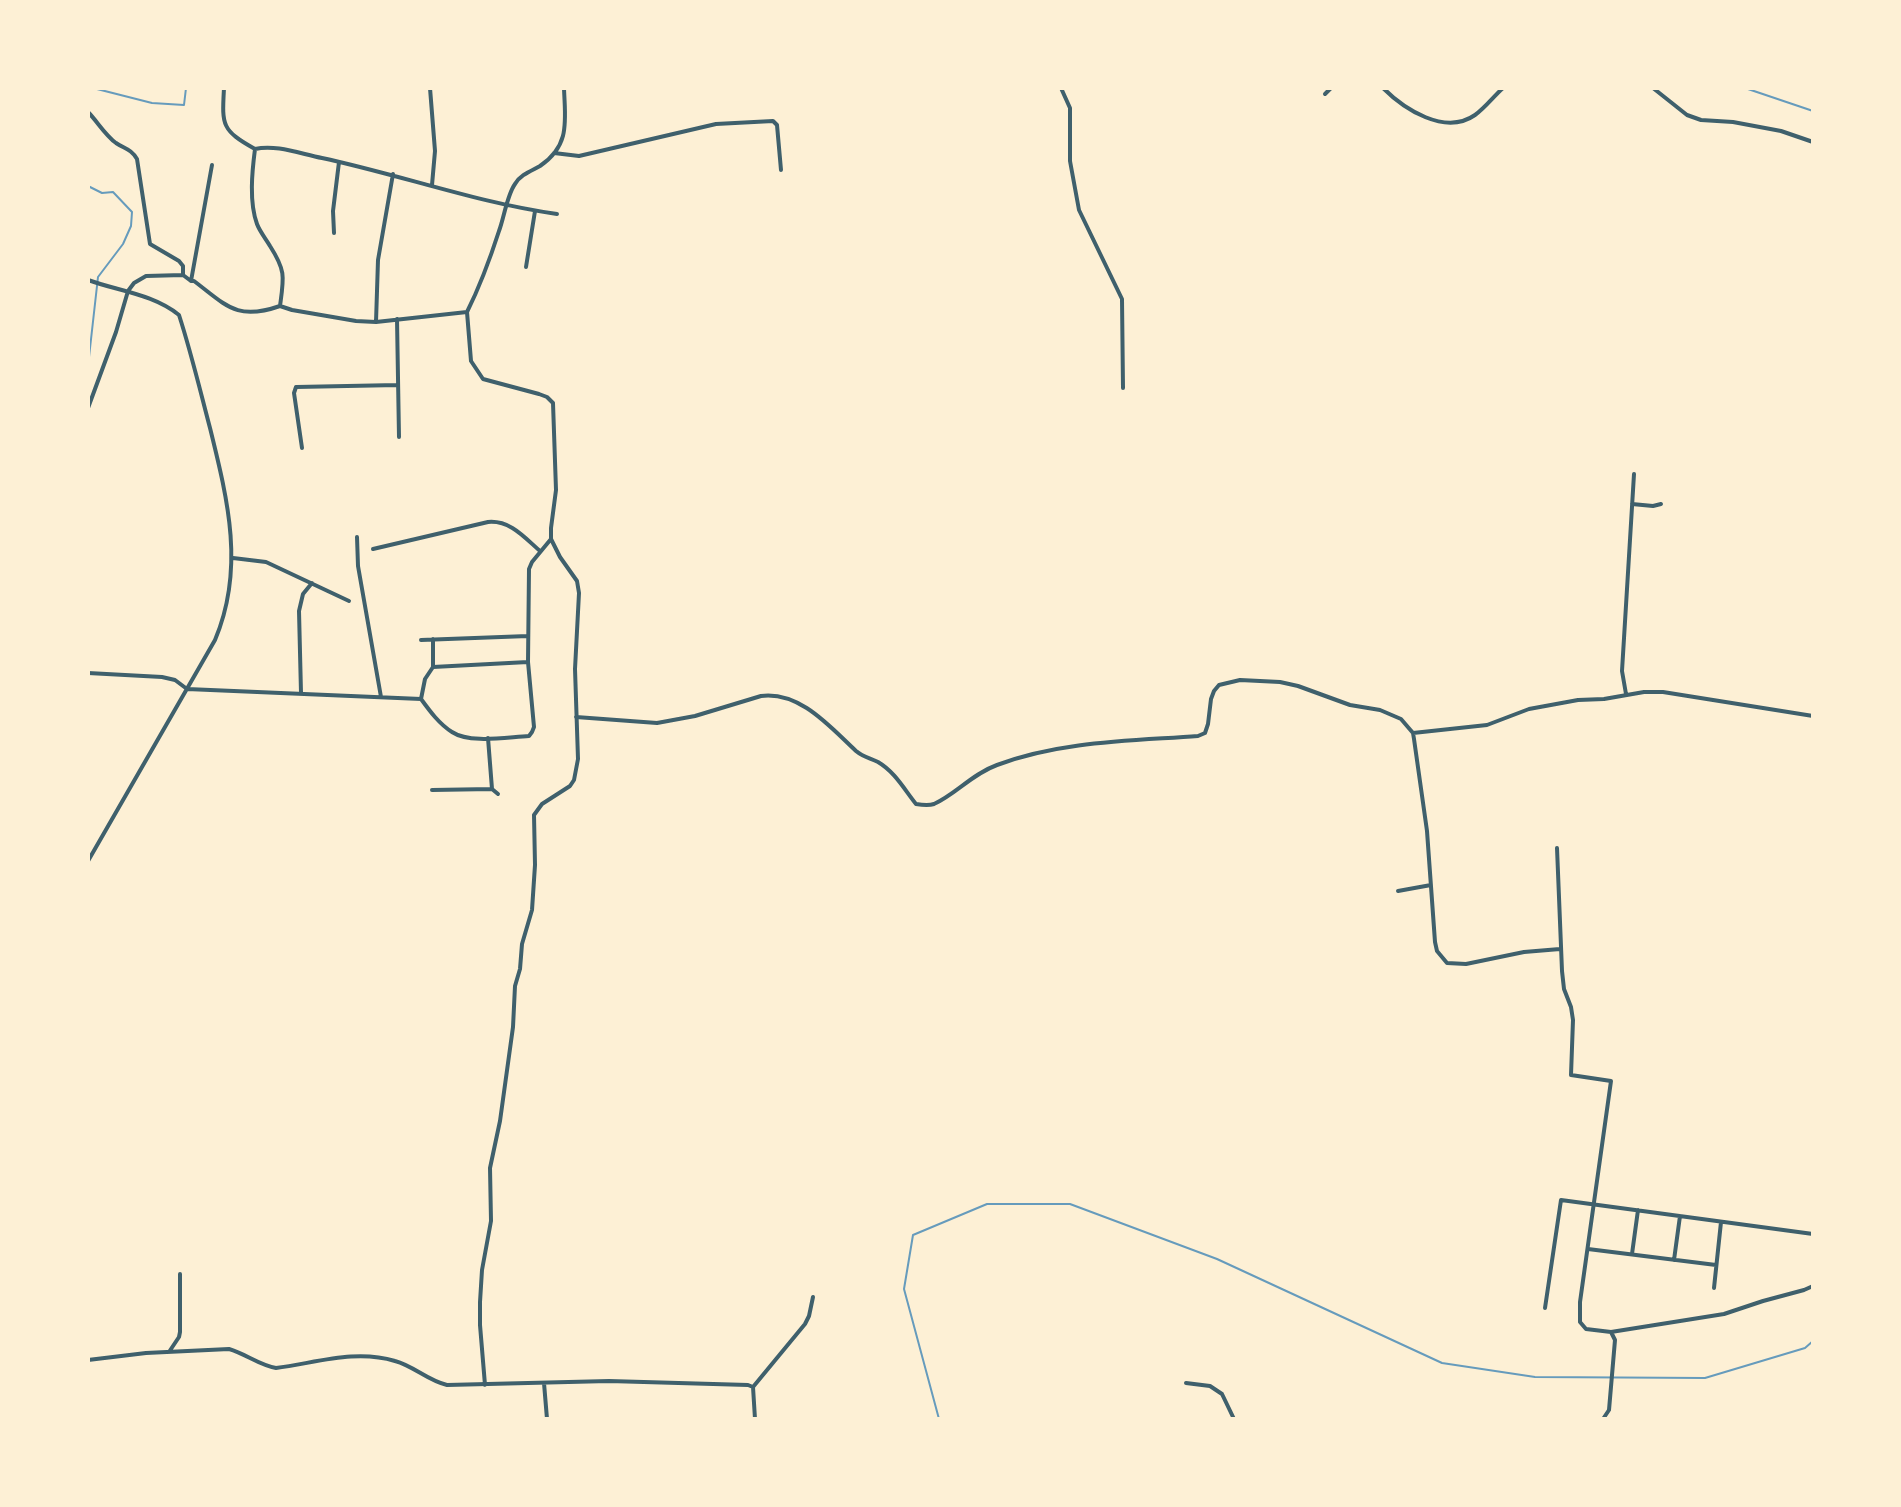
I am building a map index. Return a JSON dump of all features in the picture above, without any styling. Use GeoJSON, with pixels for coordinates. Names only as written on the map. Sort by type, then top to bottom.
{"type":"FeatureCollection","features":[{"type":"Feature","properties":{"kind":"street"},"geometry":{"type":"LineString","coordinates":[[224,88],[223,114],[227,128],[234,137],[255,149],[276,148],[393,174],[508,205],[557,214]]}},
{"type":"Feature","properties":{"kind":"street"},"geometry":{"type":"LineString","coordinates":[[430,88],[435,151],[432,185]]}},
{"type":"Feature","properties":{"kind":"street"},"geometry":{"type":"LineString","coordinates":[[485,1385],[480,1302],[491,1221],[490,1168],[513,1027],[515,986],[532,910],[534,815],[542,804],[570,786],[578,759],[575,669],[579,593],[577,581],[551,539],[556,490],[553,403],[539,394],[483,379],[471,361],[467,312],[480,285],[515,184],[523,175],[543,164],[563,142],[564,88]]}},
{"type":"Feature","properties":{"kind":"street"},"geometry":{"type":"LineString","coordinates":[[1061,88],[1070,108],[1070,161],[1079,210],[1122,299],[1123,388]]}},
{"type":"Feature","properties":{"kind":"street"},"geometry":{"type":"LineString","coordinates":[[1325,94],[1331,88]]}},
{"type":"Feature","properties":{"kind":"street"},"geometry":{"type":"LineString","coordinates":[[1383,88],[1417,113],[1439,122],[1459,122],[1474,116],[1503,88]]}},
{"type":"Feature","properties":{"kind":"street"},"geometry":{"type":"LineString","coordinates":[[1653,88],[1687,115],[1701,120],[1781,131],[1813,142]]}},
{"type":"Feature","properties":{"kind":"street"},"geometry":{"type":"LineString","coordinates":[[88,112],[116,143],[134,153],[150,244],[179,261],[183,266],[183,275]]}},
{"type":"Feature","properties":{"kind":"street"},"geometry":{"type":"LineString","coordinates":[[554,153],[579,156],[716,124],[773,121],[777,125],[781,170]]}},
{"type":"Feature","properties":{"kind":"street"},"geometry":{"type":"LineString","coordinates":[[255,149],[254,212],[258,226],[283,271],[280,306]]}},
{"type":"Feature","properties":{"kind":"street"},"geometry":{"type":"LineString","coordinates":[[334,233],[333,211],[339,162]]}},
{"type":"Feature","properties":{"kind":"street"},"geometry":{"type":"LineString","coordinates":[[191,281],[212,165]]}},
{"type":"Feature","properties":{"kind":"street"},"geometry":{"type":"LineString","coordinates":[[376,322],[378,260],[393,174]]}},
{"type":"Feature","properties":{"kind":"street"},"geometry":{"type":"LineString","coordinates":[[526,267],[535,211]]}},
{"type":"Feature","properties":{"kind":"street"},"geometry":{"type":"LineString","coordinates":[[88,408],[128,291],[146,276],[183,275],[238,311],[259,313],[280,306],[376,322],[467,312]]}},
{"type":"Feature","properties":{"kind":"street"},"geometry":{"type":"LineString","coordinates":[[88,280],[168,306],[179,315],[222,479],[233,558],[230,597],[215,640],[88,861]]}},
{"type":"Feature","properties":{"kind":"street"},"geometry":{"type":"LineString","coordinates":[[397,319],[399,437]]}},
{"type":"Feature","properties":{"kind":"street"},"geometry":{"type":"LineString","coordinates":[[302,448],[294,393],[296,387],[398,385]]}},
{"type":"Feature","properties":{"kind":"street"},"geometry":{"type":"LineString","coordinates":[[1626,694],[1622,671],[1634,474]]}},
{"type":"Feature","properties":{"kind":"street"},"geometry":{"type":"LineString","coordinates":[[1632,504],[1661,504]]}},
{"type":"Feature","properties":{"kind":"street"},"geometry":{"type":"LineString","coordinates":[[373,549],[498,521],[512,527],[540,551]]}},
{"type":"Feature","properties":{"kind":"street"},"geometry":{"type":"LineString","coordinates":[[357,537],[358,566],[381,697]]}},
{"type":"Feature","properties":{"kind":"street"},"geometry":{"type":"LineString","coordinates":[[433,639],[433,667],[425,679],[421,699],[434,716],[452,732],[466,738],[529,736],[534,727],[528,662],[529,569],[551,539]]}},
{"type":"Feature","properties":{"kind":"street"},"geometry":{"type":"LineString","coordinates":[[233,558],[266,562],[349,601]]}},
{"type":"Feature","properties":{"kind":"street"},"geometry":{"type":"LineString","coordinates":[[301,693],[299,611],[303,594],[312,583]]}},
{"type":"Feature","properties":{"kind":"street"},"geometry":{"type":"LineString","coordinates":[[421,640],[528,636]]}},
{"type":"Feature","properties":{"kind":"street"},"geometry":{"type":"LineString","coordinates":[[433,667],[528,662]]}},
{"type":"Feature","properties":{"kind":"street"},"geometry":{"type":"LineString","coordinates":[[88,673],[162,677],[175,680],[187,689],[421,699]]}},
{"type":"Feature","properties":{"kind":"street"},"geometry":{"type":"LineString","coordinates":[[576,717],[657,723],[695,716],[761,696],[787,698],[816,716],[863,757],[878,762],[898,780],[916,804],[925,806],[979,772],[1026,756],[1101,742],[1198,736],[1205,733],[1211,699],[1219,685],[1240,680],[1298,686],[1350,705],[1392,714],[1413,733],[1427,831],[1435,942],[1437,951],[1447,963],[1466,964],[1524,952],[1560,949]]}},
{"type":"Feature","properties":{"kind":"street"},"geometry":{"type":"LineString","coordinates":[[1413,733],[1487,725],[1529,709],[1578,700],[1663,692],[1813,716]]}},
{"type":"Feature","properties":{"kind":"street"},"geometry":{"type":"LineString","coordinates":[[488,738],[492,789]]}},
{"type":"Feature","properties":{"kind":"street"},"geometry":{"type":"LineString","coordinates":[[432,790],[492,789],[498,794]]}},
{"type":"Feature","properties":{"kind":"street"},"geometry":{"type":"LineString","coordinates":[[1557,848],[1560,949],[1564,989],[1573,1020],[1571,1075],[1611,1081],[1580,1302],[1580,1322],[1586,1329],[1611,1332],[1724,1314],[1813,1286]]}},
{"type":"Feature","properties":{"kind":"street"},"geometry":{"type":"LineString","coordinates":[[1398,891],[1431,885]]}},
{"type":"Feature","properties":{"kind":"street"},"geometry":{"type":"LineString","coordinates":[[1545,1308],[1561,1200],[1813,1234]]}},
{"type":"Feature","properties":{"kind":"street"},"geometry":{"type":"LineString","coordinates":[[1632,1254],[1638,1210]]}},
{"type":"Feature","properties":{"kind":"street"},"geometry":{"type":"LineString","coordinates":[[1674,1260],[1680,1216]]}},
{"type":"Feature","properties":{"kind":"street"},"geometry":{"type":"LineString","coordinates":[[1714,1288],[1721,1222]]}},
{"type":"Feature","properties":{"kind":"street"},"geometry":{"type":"LineString","coordinates":[[1588,1249],[1716,1265]]}},
{"type":"Feature","properties":{"kind":"street"},"geometry":{"type":"LineString","coordinates":[[169,1352],[180,1332],[180,1274]]}},
{"type":"Feature","properties":{"kind":"street"},"geometry":{"type":"LineString","coordinates":[[755,1419],[753,1387],[805,1324],[813,1297]]}},
{"type":"Feature","properties":{"kind":"street"},"geometry":{"type":"LineString","coordinates":[[1603,1419],[1609,1410],[1615,1340],[1611,1332]]}},
{"type":"Feature","properties":{"kind":"street"},"geometry":{"type":"LineString","coordinates":[[88,1360],[229,1349],[276,1368],[355,1355],[384,1358],[400,1362],[436,1383],[447,1385],[609,1381],[753,1387]]}},
{"type":"Feature","properties":{"kind":"street"},"geometry":{"type":"LineString","coordinates":[[544,1383],[547,1419]]}},
{"type":"Feature","properties":{"kind":"street"},"geometry":{"type":"LineString","coordinates":[[1186,1383],[1210,1386],[1222,1394],[1234,1419]]}},
{"type":"Feature","properties":{"kind":"waterway"},"geometry":{"type":"LineString","coordinates":[[93,88],[152,103],[184,105],[186,88]]}},
{"type":"Feature","properties":{"kind":"waterway"},"geometry":{"type":"LineString","coordinates":[[1745,88],[1813,111]]}},
{"type":"Feature","properties":{"kind":"waterway"},"geometry":{"type":"LineString","coordinates":[[88,186],[102,193],[113,192],[132,212],[131,226],[123,244],[98,277],[88,366]]}},
{"type":"Feature","properties":{"kind":"waterway"},"geometry":{"type":"LineString","coordinates":[[939,1419],[904,1289],[913,1235],[987,1204],[1070,1204],[1217,1259],[1442,1363],[1535,1377],[1705,1378],[1805,1348],[1813,1341]]}}]}
